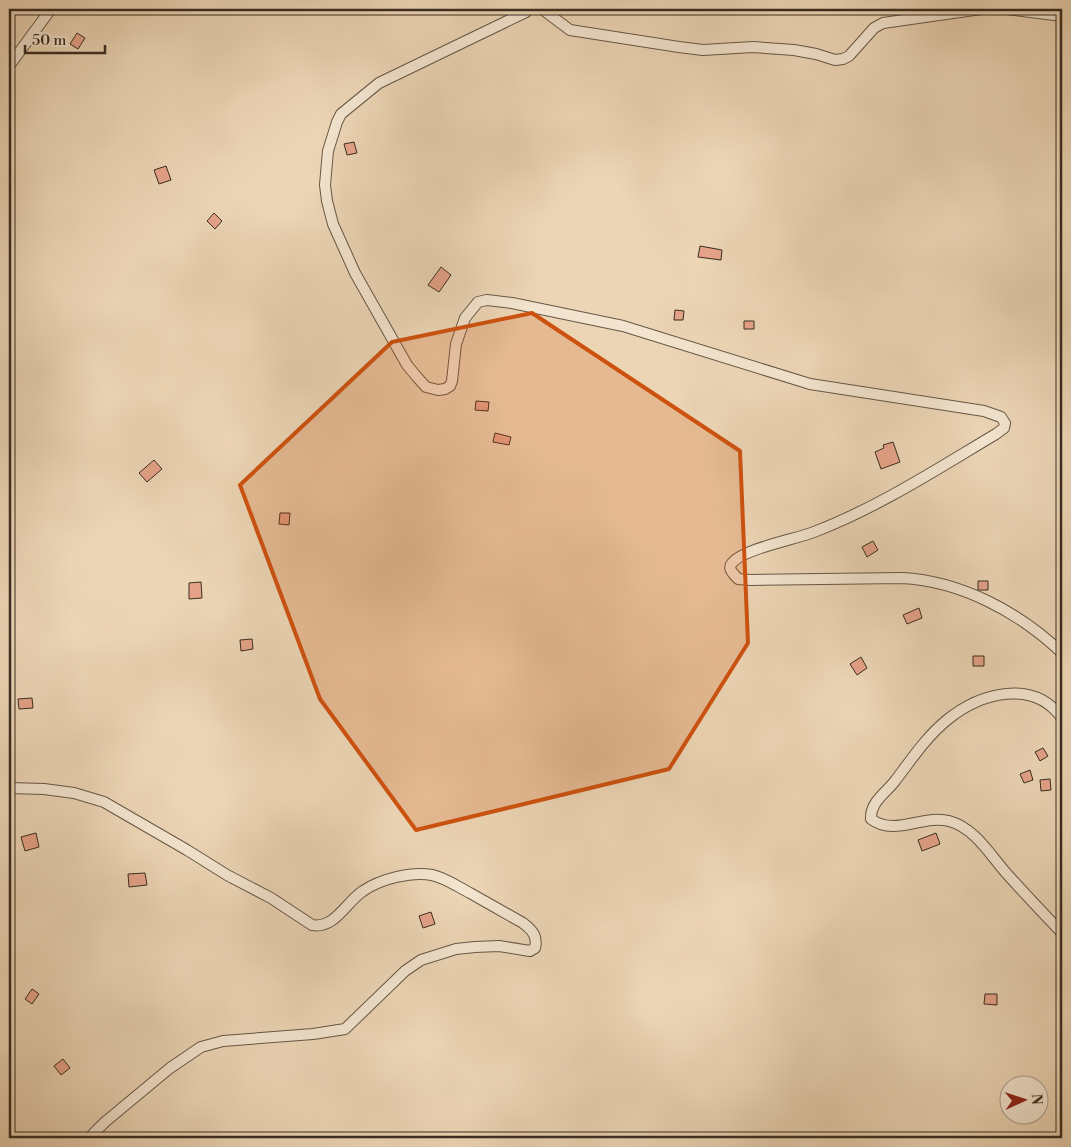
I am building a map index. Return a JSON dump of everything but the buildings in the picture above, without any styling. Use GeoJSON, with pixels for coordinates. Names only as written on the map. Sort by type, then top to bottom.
{"type":"FeatureCollection","features":[{"type":"Feature","properties":{"kind":"street"},"geometry":{"type":"LineString","coordinates":[[9,66],[51,9]]}},
{"type":"Feature","properties":{"kind":"street"},"geometry":{"type":"LineString","coordinates":[[529,9],[379,83],[341,114],[332,136],[328,151],[325,184],[333,224],[364,289],[407,365],[416,377],[426,387],[433,389],[445,389],[450,386],[456,344],[465,318],[478,302],[487,300],[512,303],[623,326],[810,384],[994,414],[1004,419],[1005,423],[1004,428],[996,434],[885,500],[848,518],[812,532],[753,550],[733,562],[730,566],[731,571],[738,579],[751,580],[924,579],[1000,606],[1031,626],[1062,652]]}},
{"type":"Feature","properties":{"kind":"street"},"geometry":{"type":"LineString","coordinates":[[542,9],[570,30],[703,50],[753,47],[794,50],[835,60],[849,56],[874,28],[883,23],[981,9]]}},
{"type":"Feature","properties":{"kind":"street"},"geometry":{"type":"LineString","coordinates":[[1007,9],[1062,16]]}},
{"type":"Feature","properties":{"kind":"street"},"geometry":{"type":"LineString","coordinates":[[1062,718],[1043,700],[1026,694],[1000,695],[970,705],[947,721],[915,753],[894,783],[875,803],[871,814],[871,819],[894,827],[928,820],[948,820],[970,831],[1062,933]]}},
{"type":"Feature","properties":{"kind":"street"},"geometry":{"type":"LineString","coordinates":[[9,788],[44,789],[74,793],[104,802],[227,875],[271,898],[312,925],[319,926],[335,918],[353,899],[373,885],[401,876],[424,874],[434,875],[445,880],[523,923],[533,931],[536,937],[536,948],[530,951],[499,946],[475,947],[456,949],[421,960],[405,971],[345,1029],[312,1034],[224,1041],[202,1047],[170,1068],[105,1122],[89,1138]]}},
{"type":"Feature","properties":{"kind":"highlighted area"},"geometry":{"type":"Polygon","coordinates":[[[532,313],[740,451],[748,643],[669,769],[416,830],[320,699],[240,485],[392,342],[532,313]]]}}]}
